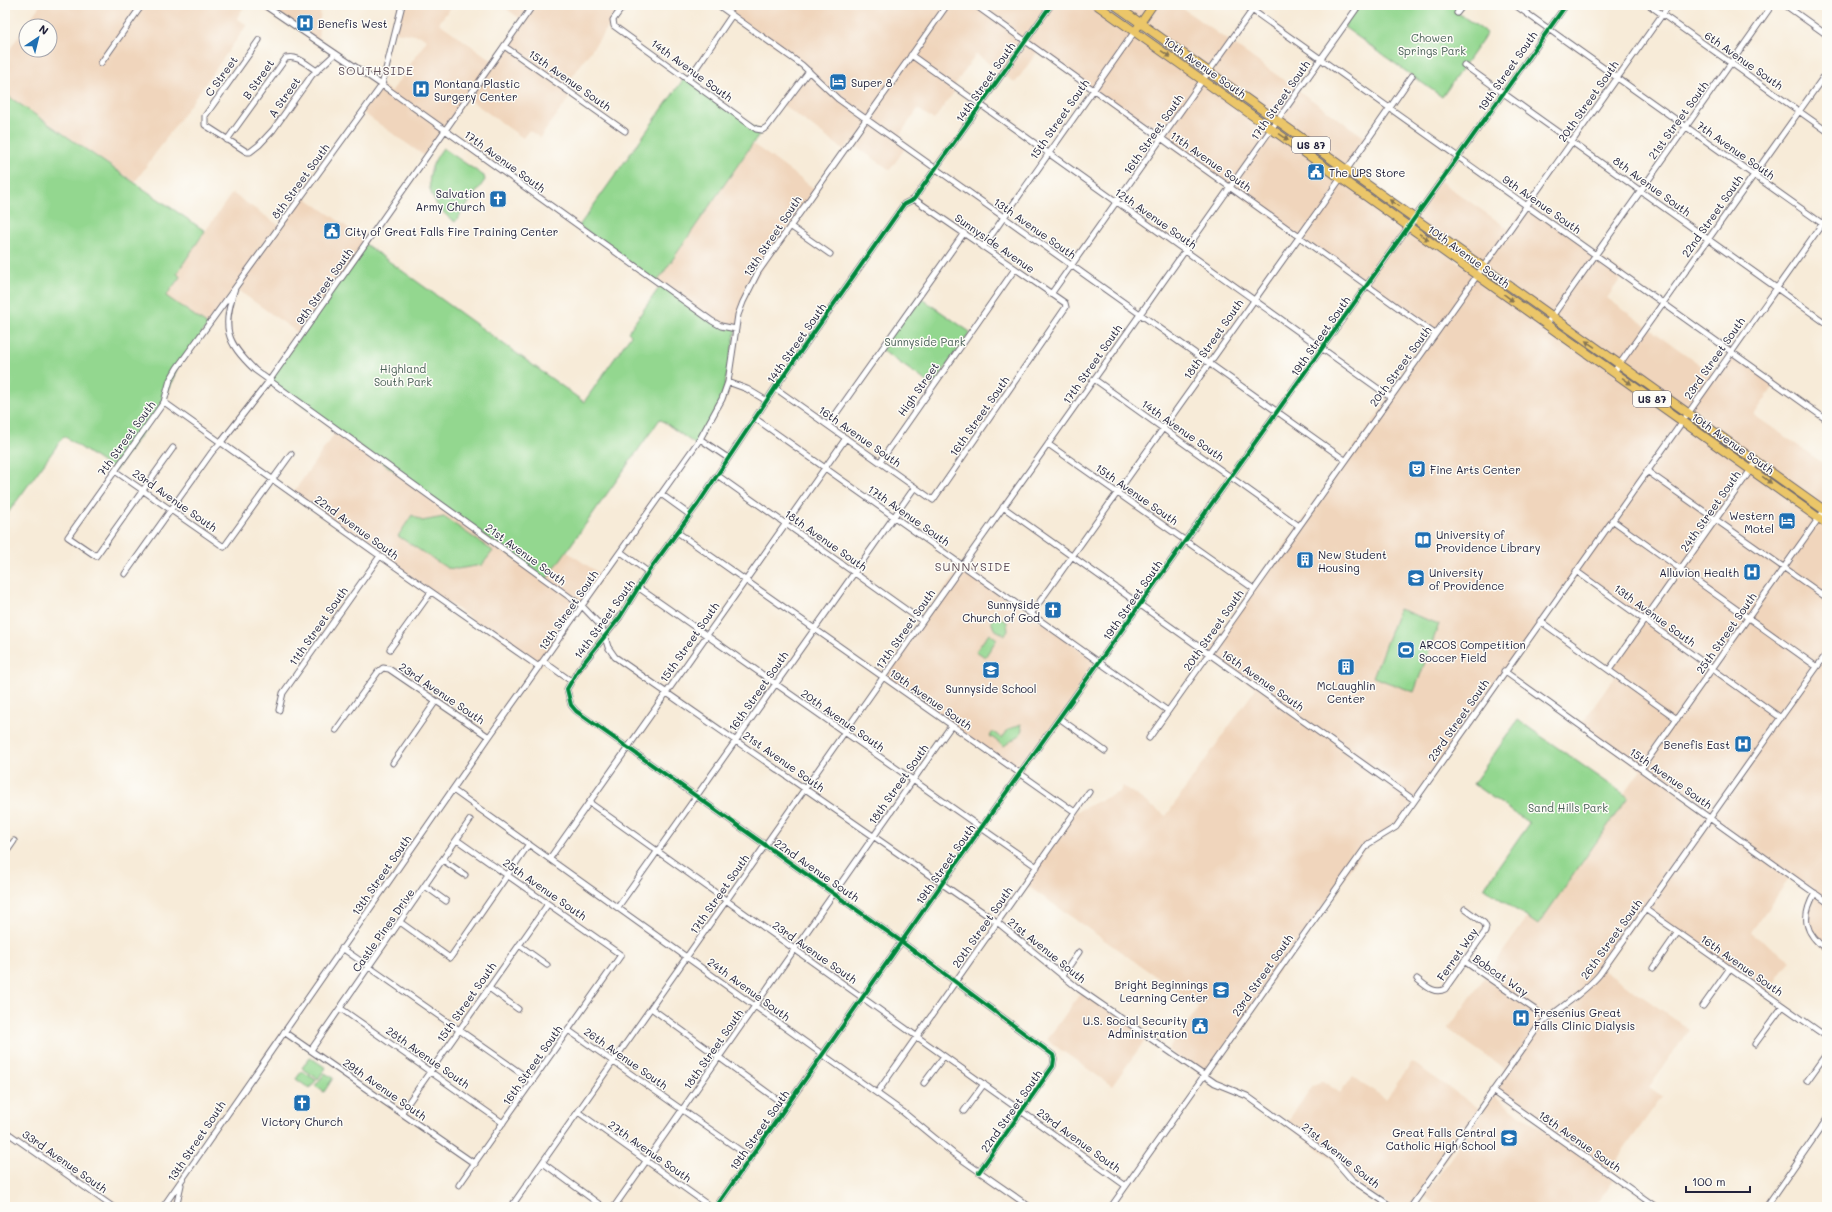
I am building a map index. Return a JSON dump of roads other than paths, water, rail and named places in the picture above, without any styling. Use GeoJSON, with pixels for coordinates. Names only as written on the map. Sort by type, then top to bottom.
{"type":"FeatureCollection","features":[{"type":"Feature","properties":{"kind":"highway","name":"10th Avenue South"},"geometry":{"type":"LineString","coordinates":[[1097,5],[1546,325],[1752,469],[1827,524]]}},
{"type":"Feature","properties":{"kind":"highway","name":"10th Avenue South"},"geometry":{"type":"LineString","coordinates":[[1115,5],[1826,510]]}},
{"type":"Feature","properties":{"kind":"main road","name":"15th Street South"},"geometry":{"type":"LineString","coordinates":[[1135,31],[1153,5]]}},
{"type":"Feature","properties":{"kind":"street"},"geometry":{"type":"LineString","coordinates":[[101,63],[142,5]]}},
{"type":"Feature","properties":{"kind":"street","name":"17th Avenue South"},"geometry":{"type":"LineString","coordinates":[[264,5],[382,85],[712,321],[721,326],[736,329]]}},
{"type":"Feature","properties":{"kind":"street"},"geometry":{"type":"LineString","coordinates":[[382,85],[402,5]]}},
{"type":"Feature","properties":{"kind":"street","name":"9th Street South"},"geometry":{"type":"LineString","coordinates":[[125,574],[212,452],[269,381],[533,5]]}},
{"type":"Feature","properties":{"kind":"street","name":"14th Avenue South"},"geometry":{"type":"LineString","coordinates":[[624,5],[612,23],[756,129],[762,130],[767,127],[809,71]]}},
{"type":"Feature","properties":{"kind":"street","name":"13th Avenue South"},"geometry":{"type":"LineString","coordinates":[[718,5],[809,71],[838,99],[1345,460]]}},
{"type":"Feature","properties":{"kind":"street","name":"13th Street South"},"geometry":{"type":"LineString","coordinates":[[162,1207],[489,737],[700,439],[713,418],[728,382],[736,329],[742,304],[748,289],[790,226],[947,5]]}},
{"type":"Feature","properties":{"kind":"street","name":"11th Avenue South"},"geometry":{"type":"LineString","coordinates":[[975,5],[1435,334]]}},
{"type":"Feature","properties":{"kind":"street","name":"14th Street South"},"geometry":{"type":"LineString","coordinates":[[568,699],[567,689],[571,680],[620,617],[648,572],[690,515],[756,419],[775,388],[904,204],[914,199],[1051,5]]}},
{"type":"Feature","properties":{"kind":"street","name":"9th Avenue South"},"geometry":{"type":"LineString","coordinates":[[1245,5],[1827,420]]}},
{"type":"Feature","properties":{"kind":"street","name":"16th Street South"},"geometry":{"type":"LineString","coordinates":[[1051,294],[1256,5]]}},
{"type":"Feature","properties":{"kind":"street","name":"17th Street South"},"geometry":{"type":"LineString","coordinates":[[511,1207],[922,621],[1359,5]]}},
{"type":"Feature","properties":{"kind":"street"},"geometry":{"type":"LineString","coordinates":[[1458,13],[1463,5]]}},
{"type":"Feature","properties":{"kind":"street","name":"7th Avenue South"},"geometry":{"type":"LineString","coordinates":[[1515,5],[1825,226]]}},
{"type":"Feature","properties":{"kind":"street","name":"19th Street South"},"geometry":{"type":"LineString","coordinates":[[716,1207],[786,1106],[864,998],[981,828],[1566,5]]}},
{"type":"Feature","properties":{"kind":"street","name":"6th Avenue South"},"geometry":{"type":"LineString","coordinates":[[1649,5],[1827,131]]}},
{"type":"Feature","properties":{"kind":"street","name":"20th Street South"},"geometry":{"type":"LineString","coordinates":[[1149,738],[1482,266],[1669,5]]}},
{"type":"Feature","properties":{"kind":"street","name":"21st Street South"},"geometry":{"type":"LineString","coordinates":[[1546,325],[1685,126],[1772,5]]}},
{"type":"Feature","properties":{"kind":"street"},"geometry":{"type":"LineString","coordinates":[[1785,5],[1827,35]]}},
{"type":"Feature","properties":{"kind":"street"},"geometry":{"type":"LineString","coordinates":[[688,80],[732,15]]}},
{"type":"Feature","properties":{"kind":"street","name":"15th Street South"},"geometry":{"type":"LineString","coordinates":[[983,247],[1135,31]]}},
{"type":"Feature","properties":{"kind":"street","name":"C Street"},"geometry":{"type":"LineString","coordinates":[[227,140],[205,125],[205,116],[259,40]]}},
{"type":"Feature","properties":{"kind":"street","name":"15th Avenue South"},"geometry":{"type":"LineString","coordinates":[[504,46],[625,131]]}},
{"type":"Feature","properties":{"kind":"street","name":"A Street"},"geometry":{"type":"LineString","coordinates":[[227,140],[242,150],[250,152],[272,130],[312,75],[335,54]]}},
{"type":"Feature","properties":{"kind":"street","name":"12th Avenue South"},"geometry":{"type":"LineString","coordinates":[[911,55],[1390,397]]}},
{"type":"Feature","properties":{"kind":"street","name":"B Street"},"geometry":{"type":"LineString","coordinates":[[227,140],[286,58],[291,57],[298,59],[317,71]]}},
{"type":"Feature","properties":{"kind":"street","name":"8th Avenue South"},"geometry":{"type":"LineString","coordinates":[[1464,65],[1827,324]]}},
{"type":"Feature","properties":{"kind":"street","name":"22nd Street South"},"geometry":{"type":"LineString","coordinates":[[1614,372],[1827,72]]}},
{"type":"Feature","properties":{"kind":"street","name":"18th Street South"},"geometry":{"type":"LineString","coordinates":[[1031,614],[1412,76]]}},
{"type":"Feature","properties":{"kind":"street","name":"8th Street South"},"geometry":{"type":"LineString","coordinates":[[235,288],[382,85]]}},
{"type":"Feature","properties":{"kind":"street","name":"Sunnyside Avenue"},"geometry":{"type":"LineString","coordinates":[[914,199],[1065,303]]}},
{"type":"Feature","properties":{"kind":"street","name":"23rd Street South"},"geometry":{"type":"LineString","coordinates":[[1112,1207],[1368,844],[1396,827],[1504,671],[1776,288],[1825,226],[1827,217]]}},
{"type":"Feature","properties":{"kind":"street"},"geometry":{"type":"LineString","coordinates":[[790,226],[830,254]]}},
{"type":"Feature","properties":{"kind":"street"},"geometry":{"type":"LineString","coordinates":[[828,425],[964,234]]}},
{"type":"Feature","properties":{"kind":"street","name":"High Street"},"geometry":{"type":"LineString","coordinates":[[880,462],[1015,269]]}},
{"type":"Feature","properties":{"kind":"street","name":"21st Avenue South"},"geometry":{"type":"LineString","coordinates":[[235,288],[228,309],[227,331],[231,342],[255,370],[582,606],[598,621],[605,635],[608,647],[615,657],[874,836],[941,885],[997,922],[1062,976],[1204,1075],[1227,1089],[1247,1096],[1333,1158],[1352,1180],[1392,1207]]}},
{"type":"Feature","properties":{"kind":"street","name":"7th Street South"},"geometry":{"type":"LineString","coordinates":[[142,490],[96,556],[68,536],[164,402],[170,380],[177,368],[235,288]]}},
{"type":"Feature","properties":{"kind":"street","name":"16th Street South"},"geometry":{"type":"LineString","coordinates":[[933,500],[1064,311],[1066,307],[1065,303]]}},
{"type":"Feature","properties":{"kind":"street","name":"14th Avenue South"},"geometry":{"type":"LineString","coordinates":[[1094,379],[1299,526]]}},
{"type":"Feature","properties":{"kind":"street"},"geometry":{"type":"LineString","coordinates":[[728,382],[747,388],[767,401]]}},
{"type":"Feature","properties":{"kind":"street","name":"16th Avenue South"},"geometry":{"type":"LineString","coordinates":[[775,388],[933,500]]}},
{"type":"Feature","properties":{"kind":"street","name":"22nd Avenue South"},"geometry":{"type":"LineString","coordinates":[[164,402],[222,441],[380,556],[539,667]]}},
{"type":"Feature","properties":{"kind":"street","name":"17th Avenue South"},"geometry":{"type":"LineString","coordinates":[[756,419],[1168,711]]}},
{"type":"Feature","properties":{"kind":"street","name":"15th Street South"},"geometry":{"type":"LineString","coordinates":[[550,858],[846,438]]}},
{"type":"Feature","properties":{"kind":"street"},"geometry":{"type":"LineString","coordinates":[[700,439],[728,458]]}},
{"type":"Feature","properties":{"kind":"street","name":"15th Avenue South"},"geometry":{"type":"LineString","coordinates":[[1048,444],[1254,590]]}},
{"type":"Feature","properties":{"kind":"street"},"geometry":{"type":"LineString","coordinates":[[142,490],[173,448]]}},
{"type":"Feature","properties":{"kind":"street"},"geometry":{"type":"LineString","coordinates":[[273,479],[291,454]]}},
{"type":"Feature","properties":{"kind":"street","name":"24th Street South"},"geometry":{"type":"LineString","coordinates":[[1609,670],[1757,461]]}},
{"type":"Feature","properties":{"kind":"street","name":"23rd Avenue South"},"geometry":{"type":"LineString","coordinates":[[115,471],[224,546],[273,479]]}},
{"type":"Feature","properties":{"kind":"street"},"geometry":{"type":"LineString","coordinates":[[1647,471],[1827,598]]}},
{"type":"Feature","properties":{"kind":"street","name":"18th Avenue South"},"geometry":{"type":"LineString","coordinates":[[717,475],[922,621]]}},
{"type":"Feature","properties":{"kind":"street","name":"16th Street South"},"geometry":{"type":"LineString","coordinates":[[618,907],[915,487]]}},
{"type":"Feature","properties":{"kind":"street"},"geometry":{"type":"LineString","coordinates":[[661,494],[690,515]]}},
{"type":"Feature","properties":{"kind":"street","name":"16th Avenue South"},"geometry":{"type":"LineString","coordinates":[[1003,507],[1414,800]]}},
{"type":"Feature","properties":{"kind":"street","name":"25th Street South"},"geometry":{"type":"LineString","coordinates":[[1641,769],[1826,510]]}},
{"type":"Feature","properties":{"kind":"street"},"geometry":{"type":"LineString","coordinates":[[1612,520],[1748,619],[1817,667]]}},
{"type":"Feature","properties":{"kind":"street","name":"19th Avenue South"},"geometry":{"type":"LineString","coordinates":[[677,532],[746,579],[951,726],[1075,812]]}},
{"type":"Feature","properties":{"kind":"street"},"geometry":{"type":"LineString","coordinates":[[621,552],[648,572]]}},
{"type":"Feature","properties":{"kind":"street","name":"11th Street South"},"geometry":{"type":"LineString","coordinates":[[279,710],[283,693],[380,556]]}},
{"type":"Feature","properties":{"kind":"street","name":"13th Avenue South"},"geometry":{"type":"LineString","coordinates":[[1576,571],[1781,718]]}},
{"type":"Feature","properties":{"kind":"street","name":"20th Avenue South"},"geometry":{"type":"LineString","coordinates":[[639,588],[1037,867]]}},
{"type":"Feature","properties":{"kind":"street"},"geometry":{"type":"LineString","coordinates":[[390,649],[431,592]]}},
{"type":"Feature","properties":{"kind":"street"},"geometry":{"type":"LineString","coordinates":[[1540,621],[1678,719]]}},
{"type":"Feature","properties":{"kind":"street","name":"26th Street South"},"geometry":{"type":"LineString","coordinates":[[1411,1207],[1534,1033],[1547,1018],[1592,982],[1646,909],[1827,653]]}},
{"type":"Feature","properties":{"kind":"street"},"geometry":{"type":"LineString","coordinates":[[543,661],[571,680]]}},
{"type":"Feature","properties":{"kind":"street","name":"23rd Avenue South"},"geometry":{"type":"LineString","coordinates":[[336,730],[378,672],[383,668],[389,669],[489,737]]}},
{"type":"Feature","properties":{"kind":"street","name":"15th Avenue South"},"geometry":{"type":"LineString","coordinates":[[1504,671],[1827,902]]}},
{"type":"Feature","properties":{"kind":"street","name":"22nd Avenue South"},"geometry":{"type":"LineString","coordinates":[[568,699],[571,706],[576,711],[629,747],[956,981],[1049,1050],[1054,1059]]}},
{"type":"Feature","properties":{"kind":"street"},"geometry":{"type":"LineString","coordinates":[[393,763],[436,701]]}},
{"type":"Feature","properties":{"kind":"street"},"geometry":{"type":"LineString","coordinates":[[1059,718],[1105,751]]}},
{"type":"Feature","properties":{"kind":"street","name":"18th Street South"},"geometry":{"type":"LineString","coordinates":[[614,1207],[951,726]]}},
{"type":"Feature","properties":{"kind":"street","name":"24th Avenue South"},"geometry":{"type":"LineString","coordinates":[[453,790],[877,1093],[979,1172],[1030,1207]]}},
{"type":"Feature","properties":{"kind":"street","name":"20th Street South"},"geometry":{"type":"LineString","coordinates":[[877,1093],[918,1037],[1089,792]]}},
{"type":"Feature","properties":{"kind":"street","name":"23rd Avenue South"},"geometry":{"type":"LineString","coordinates":[[590,803],[1126,1186]]}},
{"type":"Feature","properties":{"kind":"street","name":"Castle Pines Drive"},"geometry":{"type":"LineString","coordinates":[[311,1050],[470,820]]}},
{"type":"Feature","properties":{"kind":"street","name":"25th Avenue South"},"geometry":{"type":"LineString","coordinates":[[457,840],[621,955]]}},
{"type":"Feature","properties":{"kind":"street"},"geometry":{"type":"LineString","coordinates":[[5,854],[14,841]]}},
{"type":"Feature","properties":{"kind":"street"},"geometry":{"type":"LineString","coordinates":[[400,922],[450,958],[529,844]]}},
{"type":"Feature","properties":{"kind":"street"},"geometry":{"type":"LineString","coordinates":[[443,860],[465,875]]}},
{"type":"Feature","properties":{"kind":"street"},"geometry":{"type":"LineString","coordinates":[[425,886],[446,901]]}},
{"type":"Feature","properties":{"kind":"street"},"geometry":{"type":"LineString","coordinates":[[1815,893],[1809,904],[1806,921],[1809,931],[1814,939],[1827,950]]}},
{"type":"Feature","properties":{"kind":"street","name":"15th Street South"},"geometry":{"type":"LineString","coordinates":[[401,1113],[548,904]]}},
{"type":"Feature","properties":{"kind":"street","name":"Ferret Way"},"geometry":{"type":"LineString","coordinates":[[1417,979],[1434,991],[1440,992],[1445,990],[1485,932],[1486,927],[1484,923],[1465,909]]}},
{"type":"Feature","properties":{"kind":"street","name":"16th Avenue South"},"geometry":{"type":"LineString","coordinates":[[1646,909],[1827,1037]]}},
{"type":"Feature","properties":{"kind":"street"},"geometry":{"type":"LineString","coordinates":[[1653,968],[1678,932]]}},
{"type":"Feature","properties":{"kind":"street"},"geometry":{"type":"LineString","coordinates":[[519,945],[547,965]]}},
{"type":"Feature","properties":{"kind":"street"},"geometry":{"type":"LineString","coordinates":[[342,948],[532,1081]]}},
{"type":"Feature","properties":{"kind":"street"},"geometry":{"type":"LineString","coordinates":[[1062,976],[1079,952]]}},
{"type":"Feature","properties":{"kind":"street","name":"16th Street South"},"geometry":{"type":"LineString","coordinates":[[459,1186],[621,955]]}},
{"type":"Feature","properties":{"kind":"street","name":"Bobcat Way"},"geometry":{"type":"LineString","coordinates":[[1464,961],[1547,1018]]}},
{"type":"Feature","properties":{"kind":"street"},"geometry":{"type":"LineString","coordinates":[[1703,1006],[1730,968]]}},
{"type":"Feature","properties":{"kind":"street"},"geometry":{"type":"LineString","coordinates":[[489,988],[518,1009]]}},
{"type":"Feature","properties":{"kind":"street"},"geometry":{"type":"LineString","coordinates":[[1755,1044],[1783,1006]]}},
{"type":"Feature","properties":{"kind":"street","name":"28th Avenue South"},"geometry":{"type":"LineString","coordinates":[[340,1008],[504,1122]]}},
{"type":"Feature","properties":{"kind":"street"},"geometry":{"type":"LineString","coordinates":[[651,1008],[786,1106]]}},
{"type":"Feature","properties":{"kind":"street","name":"26th Avenue South"},"geometry":{"type":"LineString","coordinates":[[568,1030],[751,1158]]}},
{"type":"Feature","properties":{"kind":"street","name":"29th Avenue South"},"geometry":{"type":"LineString","coordinates":[[284,1032],[475,1164]]}},
{"type":"Feature","properties":{"kind":"street"},"geometry":{"type":"LineString","coordinates":[[1807,1081],[1827,1053]]}},
{"type":"Feature","properties":{"kind":"street"},"geometry":{"type":"LineString","coordinates":[[924,1083],[944,1056]]}},
{"type":"Feature","properties":{"kind":"street","name":"22nd Street South"},"geometry":{"type":"LineString","coordinates":[[979,1172],[1053,1066],[1054,1059]]}},
{"type":"Feature","properties":{"kind":"street"},"geometry":{"type":"LineString","coordinates":[[964,1111],[984,1084]]}},
{"type":"Feature","properties":{"kind":"street","name":"18th Avenue South"},"geometry":{"type":"LineString","coordinates":[[1492,1091],[1656,1207]]}},
{"type":"Feature","properties":{"kind":"street","name":"27th Avenue South"},"geometry":{"type":"LineString","coordinates":[[578,1112],[711,1207]]}},
{"type":"Feature","properties":{"kind":"street"},"geometry":{"type":"LineString","coordinates":[[1766,1207],[1827,1119]]}},
{"type":"Feature","properties":{"kind":"street","name":"33rd Avenue South"},"geometry":{"type":"LineString","coordinates":[[5,1131],[113,1207]]}},
{"type":"Feature","properties":{"kind":"street"},"geometry":{"type":"LineString","coordinates":[[543,1163],[603,1207]]}},
{"type":"Feature","properties":{"kind":"street"},"geometry":{"type":"LineString","coordinates":[[176,1207],[178,1190],[188,1171]]}},
{"type":"Feature","properties":{"kind":"place","name":"Benefis West"},"geometry":{"type":"Point","coordinates":[305,23]}},
{"type":"Feature","properties":{"kind":"place","name":"Super 8"},"geometry":{"type":"Point","coordinates":[838,82]}},
{"type":"Feature","properties":{"kind":"place","name":"Montana Plastic Surgery Center"},"geometry":{"type":"Point","coordinates":[421,89]}},
{"type":"Feature","properties":{"kind":"place","name":"The UPS Store"},"geometry":{"type":"Point","coordinates":[1316,172]}},
{"type":"Feature","properties":{"kind":"place","name":"Salvation Army Church"},"geometry":{"type":"Point","coordinates":[498,199]}},
{"type":"Feature","properties":{"kind":"place","name":"City of Great Falls Fire Training Center"},"geometry":{"type":"Point","coordinates":[332,231]}},
{"type":"Feature","properties":{"kind":"place","name":"Fine Arts Center"},"geometry":{"type":"Point","coordinates":[1417,469]}},
{"type":"Feature","properties":{"kind":"place","name":"Western Motel"},"geometry":{"type":"Point","coordinates":[1787,521]}},
{"type":"Feature","properties":{"kind":"place","name":"University of Providence Library"},"geometry":{"type":"Point","coordinates":[1423,540]}},
{"type":"Feature","properties":{"kind":"place","name":"New Student Housing"},"geometry":{"type":"Point","coordinates":[1305,560]}},
{"type":"Feature","properties":{"kind":"place","name":"Alluvion Health"},"geometry":{"type":"Point","coordinates":[1752,572]}},
{"type":"Feature","properties":{"kind":"place","name":"University of Providence"},"geometry":{"type":"Point","coordinates":[1416,578]}},
{"type":"Feature","properties":{"kind":"place","name":"Sunnyside Church of God"},"geometry":{"type":"Point","coordinates":[1053,610]}},
{"type":"Feature","properties":{"kind":"place","name":"ARCOS Competition Soccer Field"},"geometry":{"type":"Point","coordinates":[1406,650]}},
{"type":"Feature","properties":{"kind":"place","name":"McLaughlin Center"},"geometry":{"type":"Point","coordinates":[1346,667]}},
{"type":"Feature","properties":{"kind":"place","name":"Sunnyside School"},"geometry":{"type":"Point","coordinates":[991,670]}},
{"type":"Feature","properties":{"kind":"place","name":"Benefis East"},"geometry":{"type":"Point","coordinates":[1743,744]}},
{"type":"Feature","properties":{"kind":"place","name":"Bright Beginnings Learning Center"},"geometry":{"type":"Point","coordinates":[1221,990]}},
{"type":"Feature","properties":{"kind":"place","name":"Fresenius Great Falls Clinic Dialysis"},"geometry":{"type":"Point","coordinates":[1521,1018]}},
{"type":"Feature","properties":{"kind":"place","name":"U.S. Social Security Administration"},"geometry":{"type":"Point","coordinates":[1200,1026]}},
{"type":"Feature","properties":{"kind":"place","name":"Victory Church"},"geometry":{"type":"Point","coordinates":[302,1103]}},
{"type":"Feature","properties":{"kind":"place","name":"Great Falls Central Catholic High School"},"geometry":{"type":"Point","coordinates":[1509,1138]}},
{"type":"Feature","properties":{"kind":"district","name":"SOUTHSIDE"},"geometry":{"type":"Point","coordinates":[376,70]}},
{"type":"Feature","properties":{"kind":"district","name":"SUNNYSIDE"},"geometry":{"type":"Point","coordinates":[973,566]}},
{"type":"Feature","properties":{"kind":"park label","name":"Chowen Springs Park"},"geometry":{"type":"Point","coordinates":[1432,43]}},
{"type":"Feature","properties":{"kind":"park label","name":"Sunnyside Park"},"geometry":{"type":"Point","coordinates":[925,341]}},
{"type":"Feature","properties":{"kind":"park label","name":"Highland South Park"},"geometry":{"type":"Point","coordinates":[403,374]}},
{"type":"Feature","properties":{"kind":"park label","name":"Sand Hills Park"},"geometry":{"type":"Point","coordinates":[1568,807]}}]}
